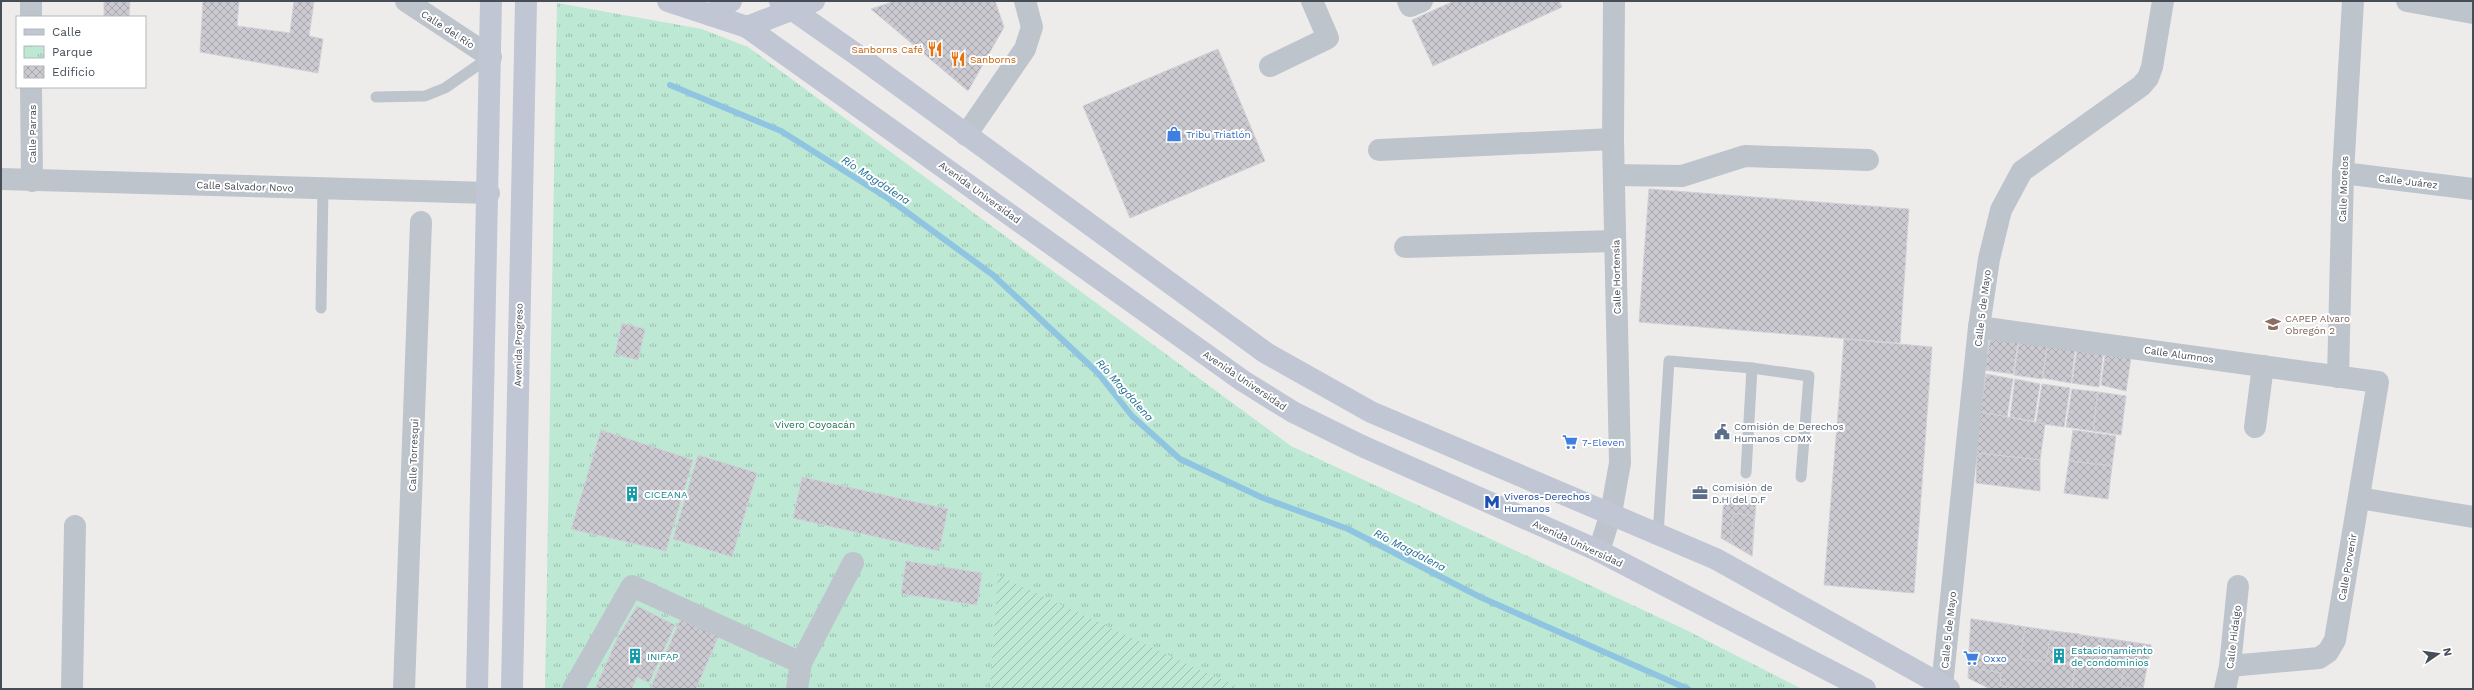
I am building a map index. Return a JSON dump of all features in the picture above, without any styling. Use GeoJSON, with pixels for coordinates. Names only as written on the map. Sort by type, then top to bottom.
{"type":"FeatureCollection","features":[{"type":"Feature","properties":{"kind":"main road"},"geometry":{"type":"LineString","coordinates":[[477,689],[489,193],[491,1]]}},
{"type":"Feature","properties":{"kind":"main road","name":"Avenida Progreso"},"geometry":{"type":"LineString","coordinates":[[512,689],[514,499],[526,1]]}},
{"type":"Feature","properties":{"kind":"main road","name":"Avenida Universidad"},"geometry":{"type":"LineString","coordinates":[[668,1],[748,27],[1243,381],[1293,412],[1362,446],[1599,551],[1865,689]]}},
{"type":"Feature","properties":{"kind":"main road"},"geometry":{"type":"LineString","coordinates":[[710,14],[731,1]]}},
{"type":"Feature","properties":{"kind":"main road"},"geometry":{"type":"LineString","coordinates":[[748,27],[786,5],[814,1]]}},
{"type":"Feature","properties":{"kind":"main road"},"geometry":{"type":"LineString","coordinates":[[786,5],[966,134],[1266,353],[1309,379],[1371,412],[1611,513],[1716,560],[1945,687]]}},
{"type":"Feature","properties":{"kind":"main road"},"geometry":{"type":"LineString","coordinates":[[481,498],[514,499]]}},
{"type":"Feature","properties":{"kind":"street"},"geometry":{"type":"LineString","coordinates":[[31,1],[31,16]]}},
{"type":"Feature","properties":{"kind":"street","name":"Calle del Río"},"geometry":{"type":"LineString","coordinates":[[406,1],[491,57]]}},
{"type":"Feature","properties":{"kind":"street"},"geometry":{"type":"LineString","coordinates":[[966,134],[1025,49],[1032,27],[1025,1]]}},
{"type":"Feature","properties":{"kind":"street"},"geometry":{"type":"LineString","coordinates":[[1270,66],[1328,38],[1312,1]]}},
{"type":"Feature","properties":{"kind":"street"},"geometry":{"type":"LineString","coordinates":[[1408,1],[1410,6],[1422,1]]}},
{"type":"Feature","properties":{"kind":"street","name":"Calle Hortensia"},"geometry":{"type":"LineString","coordinates":[[1599,551],[1611,513],[1620,463],[1613,139],[1614,1]]}},
{"type":"Feature","properties":{"kind":"street","name":"Calle 5 de Mayo"},"geometry":{"type":"LineString","coordinates":[[1945,687],[1979,327],[1989,259],[2001,210],[2022,171],[2141,86],[2148,78],[2152,67],[2163,1]]}},
{"type":"Feature","properties":{"kind":"street","name":"Calle Morelos"},"geometry":{"type":"LineString","coordinates":[[2338,377],[2343,173],[2353,1]]}},
{"type":"Feature","properties":{"kind":"street"},"geometry":{"type":"LineString","coordinates":[[2406,1],[2473,13]]}},
{"type":"Feature","properties":{"kind":"street","name":"Calle Parras"},"geometry":{"type":"LineString","coordinates":[[32,88],[32,181]]}},
{"type":"Feature","properties":{"kind":"street"},"geometry":{"type":"LineString","coordinates":[[1379,150],[1613,139]]}},
{"type":"Feature","properties":{"kind":"street"},"geometry":{"type":"LineString","coordinates":[[1614,175],[1682,176],[1745,156],[1868,160]]}},
{"type":"Feature","properties":{"kind":"street","name":"Calle Juárez"},"geometry":{"type":"LineString","coordinates":[[2343,173],[2473,189]]}},
{"type":"Feature","properties":{"kind":"street","name":"Calle Salvador Novo"},"geometry":{"type":"LineString","coordinates":[[1,180],[489,193]]}},
{"type":"Feature","properties":{"kind":"street","name":"Calle Torresqui"},"geometry":{"type":"LineString","coordinates":[[404,689],[421,222]]}},
{"type":"Feature","properties":{"kind":"street"},"geometry":{"type":"LineString","coordinates":[[1405,247],[1615,241]]}},
{"type":"Feature","properties":{"kind":"street","name":"Calle Alumnos"},"geometry":{"type":"LineString","coordinates":[[1979,327],[2378,382]]}},
{"type":"Feature","properties":{"kind":"street"},"geometry":{"type":"LineString","coordinates":[[2255,427],[2263,366]]}},
{"type":"Feature","properties":{"kind":"street","name":"Calle Porvenir"},"geometry":{"type":"LineString","coordinates":[[2230,666],[2319,658],[2328,652],[2335,640],[2378,382]]}},
{"type":"Feature","properties":{"kind":"street"},"geometry":{"type":"LineString","coordinates":[[2359,498],[2473,517]]}},
{"type":"Feature","properties":{"kind":"street"},"geometry":{"type":"LineString","coordinates":[[72,689],[75,526]]}},
{"type":"Feature","properties":{"kind":"street"},"geometry":{"type":"LineString","coordinates":[[797,689],[800,663],[853,563]]}},
{"type":"Feature","properties":{"kind":"street"},"geometry":{"type":"LineString","coordinates":[[573,689],[632,586],[800,663]]}},
{"type":"Feature","properties":{"kind":"street","name":"Calle Hidalgo"},"geometry":{"type":"LineString","coordinates":[[2225,689],[2230,666],[2238,586]]}},
{"type":"Feature","properties":{"kind":"lane"},"geometry":{"type":"LineString","coordinates":[[376,97],[425,96],[445,88],[491,57]]}},
{"type":"Feature","properties":{"kind":"lane"},"geometry":{"type":"LineString","coordinates":[[321,308],[323,188]]}},
{"type":"Feature","properties":{"kind":"lane"},"geometry":{"type":"LineString","coordinates":[[1658,535],[1669,361],[1752,368],[1809,376],[1801,477]]}},
{"type":"Feature","properties":{"kind":"lane"},"geometry":{"type":"LineString","coordinates":[[1746,473],[1752,368]]}},
{"type":"Feature","properties":{"kind":"green space","name":"Vivero Coyoacán"},"geometry":{"type":"Polygon","coordinates":[[[557,3],[702,29],[748,47],[1291,446],[1684,629],[1802,689],[545,689],[557,3]]]}},
{"type":"Feature","properties":{"kind":"green space"},"geometry":{"type":"Polygon","coordinates":[[[998,575],[1213,676],[1212,689],[990,689],[998,575]]]}},
{"type":"Feature","properties":{"kind":"green space"},"geometry":{"type":"Polygon","coordinates":[[[1215,676],[1242,689],[1213,689],[1215,676]]]}},
{"type":"Feature","properties":{"kind":"building"},"geometry":{"type":"Polygon","coordinates":[[[104,1],[130,1],[129,16],[104,16],[104,1]]]}},
{"type":"Feature","properties":{"kind":"building"},"geometry":{"type":"Polygon","coordinates":[[[203,1],[239,1],[237,26],[290,33],[294,1],[314,1],[309,36],[323,39],[318,73],[200,52],[203,1]]]}},
{"type":"Feature","properties":{"kind":"building","name":"Sanborns"},"geometry":{"type":"Polygon","coordinates":[[[895,1],[995,1],[1004,27],[968,91],[871,9],[895,1]]]}},
{"type":"Feature","properties":{"kind":"building"},"geometry":{"type":"Polygon","coordinates":[[[1454,1],[1559,1],[1562,7],[1433,66],[1412,20],[1454,1]]]}},
{"type":"Feature","properties":{"kind":"building","name":"Tribu Triatlón"},"geometry":{"type":"Polygon","coordinates":[[[1218,49],[1265,161],[1130,218],[1083,106],[1218,49]]]}},
{"type":"Feature","properties":{"kind":"building"},"geometry":{"type":"Polygon","coordinates":[[[1649,189],[1909,209],[1900,343],[1639,322],[1649,189]]]}},
{"type":"Feature","properties":{"kind":"building"},"geometry":{"type":"Polygon","coordinates":[[[622,323],[645,329],[638,360],[615,354],[622,323]]]}},
{"type":"Feature","properties":{"kind":"building"},"geometry":{"type":"Polygon","coordinates":[[[1991,331],[2019,335],[2013,374],[1985,370],[1991,331]]]}},
{"type":"Feature","properties":{"kind":"building"},"geometry":{"type":"Polygon","coordinates":[[[2020,335],[2048,340],[2042,379],[2014,375],[2020,335]]]}},
{"type":"Feature","properties":{"kind":"building"},"geometry":{"type":"Polygon","coordinates":[[[1844,339],[1932,347],[1914,593],[1824,585],[1844,339]]]}},
{"type":"Feature","properties":{"kind":"building"},"geometry":{"type":"Polygon","coordinates":[[[2048,339],[2076,343],[2071,383],[2043,378],[2048,339]]]}},
{"type":"Feature","properties":{"kind":"building"},"geometry":{"type":"Polygon","coordinates":[[[2078,343],[2104,348],[2099,387],[2072,383],[2078,343]]]}},
{"type":"Feature","properties":{"kind":"building"},"geometry":{"type":"Polygon","coordinates":[[[2106,349],[2132,351],[2126,391],[2101,385],[2106,349]]]}},
{"type":"Feature","properties":{"kind":"building"},"geometry":{"type":"Polygon","coordinates":[[[1986,374],[2013,379],[2007,417],[1980,412],[1986,374]]]}},
{"type":"Feature","properties":{"kind":"building"},"geometry":{"type":"Polygon","coordinates":[[[2015,379],[2040,384],[2034,421],[2010,417],[2015,379]]]}},
{"type":"Feature","properties":{"kind":"building"},"geometry":{"type":"Polygon","coordinates":[[[2042,384],[2070,388],[2064,427],[2036,423],[2042,384]]]}},
{"type":"Feature","properties":{"kind":"building"},"geometry":{"type":"Polygon","coordinates":[[[2072,389],[2098,392],[2093,431],[2066,427],[2072,389]]]}},
{"type":"Feature","properties":{"kind":"building"},"geometry":{"type":"Polygon","coordinates":[[[2098,392],[2126,396],[2121,435],[2093,431],[2098,392]]]}},
{"type":"Feature","properties":{"kind":"building"},"geometry":{"type":"Polygon","coordinates":[[[1980,412],[2045,424],[2040,460],[1977,453],[1980,412]]]}},
{"type":"Feature","properties":{"kind":"building","name":"CICEANA"},"geometry":{"type":"Polygon","coordinates":[[[601,430],[693,460],[666,551],[571,529],[601,430]]]}},
{"type":"Feature","properties":{"kind":"building"},"geometry":{"type":"Polygon","coordinates":[[[2073,430],[2116,436],[2112,466],[2069,461],[2073,430]]]}},
{"type":"Feature","properties":{"kind":"building"},"geometry":{"type":"Polygon","coordinates":[[[1977,453],[2040,460],[2040,491],[1976,483],[1977,453]]]}},
{"type":"Feature","properties":{"kind":"building"},"geometry":{"type":"Polygon","coordinates":[[[698,455],[757,473],[732,557],[673,539],[698,455]]]}},
{"type":"Feature","properties":{"kind":"building"},"geometry":{"type":"Polygon","coordinates":[[[2069,461],[2112,466],[2108,499],[2064,493],[2069,461]]]}},
{"type":"Feature","properties":{"kind":"building"},"geometry":{"type":"Polygon","coordinates":[[[802,477],[948,509],[939,551],[793,518],[802,477]]]}},
{"type":"Feature","properties":{"kind":"building"},"geometry":{"type":"Polygon","coordinates":[[[1724,497],[1756,502],[1752,556],[1721,538],[1724,497]]]}},
{"type":"Feature","properties":{"kind":"building"},"geometry":{"type":"Polygon","coordinates":[[[1733,513],[1754,516],[1752,556],[1731,543],[1733,513]]]}},
{"type":"Feature","properties":{"kind":"building"},"geometry":{"type":"Polygon","coordinates":[[[906,561],[982,573],[977,605],[901,594],[906,561]]]}},
{"type":"Feature","properties":{"kind":"building","name":"INIFAP"},"geometry":{"type":"Polygon","coordinates":[[[637,606],[675,625],[649,683],[637,677],[632,689],[595,689],[617,639],[637,606]]]}},
{"type":"Feature","properties":{"kind":"building"},"geometry":{"type":"Polygon","coordinates":[[[682,616],[720,633],[696,689],[650,689],[682,616]]]}},
{"type":"Feature","properties":{"kind":"building","name":"Estacionamiento de condominios"},"geometry":{"type":"Polygon","coordinates":[[[1971,619],[2151,645],[2143,689],[1990,689],[1968,678],[1971,619]]]}},
{"type":"Feature","properties":{"kind":"building"},"geometry":{"type":"Polygon","coordinates":[[[1971,619],[2025,627],[2020,659],[2046,662],[2051,631],[2080,634],[2072,689],[2019,689],[2000,685],[2001,673],[1968,667],[1971,619]]]}},
{"type":"Feature","properties":{"kind":"building"},"geometry":{"type":"Polygon","coordinates":[[[2103,638],[2151,645],[2147,667],[2125,664],[2121,686],[2135,689],[2072,689],[2077,653],[2101,658],[2103,638]]]}},
{"type":"Feature","properties":{"kind":"waterway","name":"Río Magdalena"},"geometry":{"type":"LineString","coordinates":[[670,85],[781,131],[889,199],[993,275],[1098,373],[1132,416],[1180,459],[1263,498],[1348,529],[1480,597],[1688,689]]}},
{"type":"Feature","properties":{"kind":"place","name":"Sanborns Café"},"geometry":{"type":"Point","coordinates":[935,49]}},
{"type":"Feature","properties":{"kind":"place","name":"Sanborns"},"geometry":{"type":"Point","coordinates":[958,59]}},
{"type":"Feature","properties":{"kind":"place","name":"Tribu Triatlón"},"geometry":{"type":"Point","coordinates":[1174,134]}},
{"type":"Feature","properties":{"kind":"place","name":"CAPEP Alvaro Obregón 2"},"geometry":{"type":"Point","coordinates":[2273,324]}},
{"type":"Feature","properties":{"kind":"place","name":"Comisión de Derechos Humanos CDMX"},"geometry":{"type":"Point","coordinates":[1722,432]}},
{"type":"Feature","properties":{"kind":"place","name":"7-Eleven"},"geometry":{"type":"Point","coordinates":[1570,442]}},
{"type":"Feature","properties":{"kind":"place","name":"Comisión de D.H del D.F"},"geometry":{"type":"Point","coordinates":[1700,493]}},
{"type":"Feature","properties":{"kind":"place","name":"CICEANA"},"geometry":{"type":"Point","coordinates":[632,494]}},
{"type":"Feature","properties":{"kind":"place","name":"Viveros-Derechos Humanos"},"geometry":{"type":"Point","coordinates":[1492,502]}},
{"type":"Feature","properties":{"kind":"place","name":"INIFAP"},"geometry":{"type":"Point","coordinates":[635,656]}},
{"type":"Feature","properties":{"kind":"place","name":"Estacionamiento de condominios"},"geometry":{"type":"Point","coordinates":[2059,656]}},
{"type":"Feature","properties":{"kind":"place","name":"Oxxo"},"geometry":{"type":"Point","coordinates":[1971,658]}}]}
